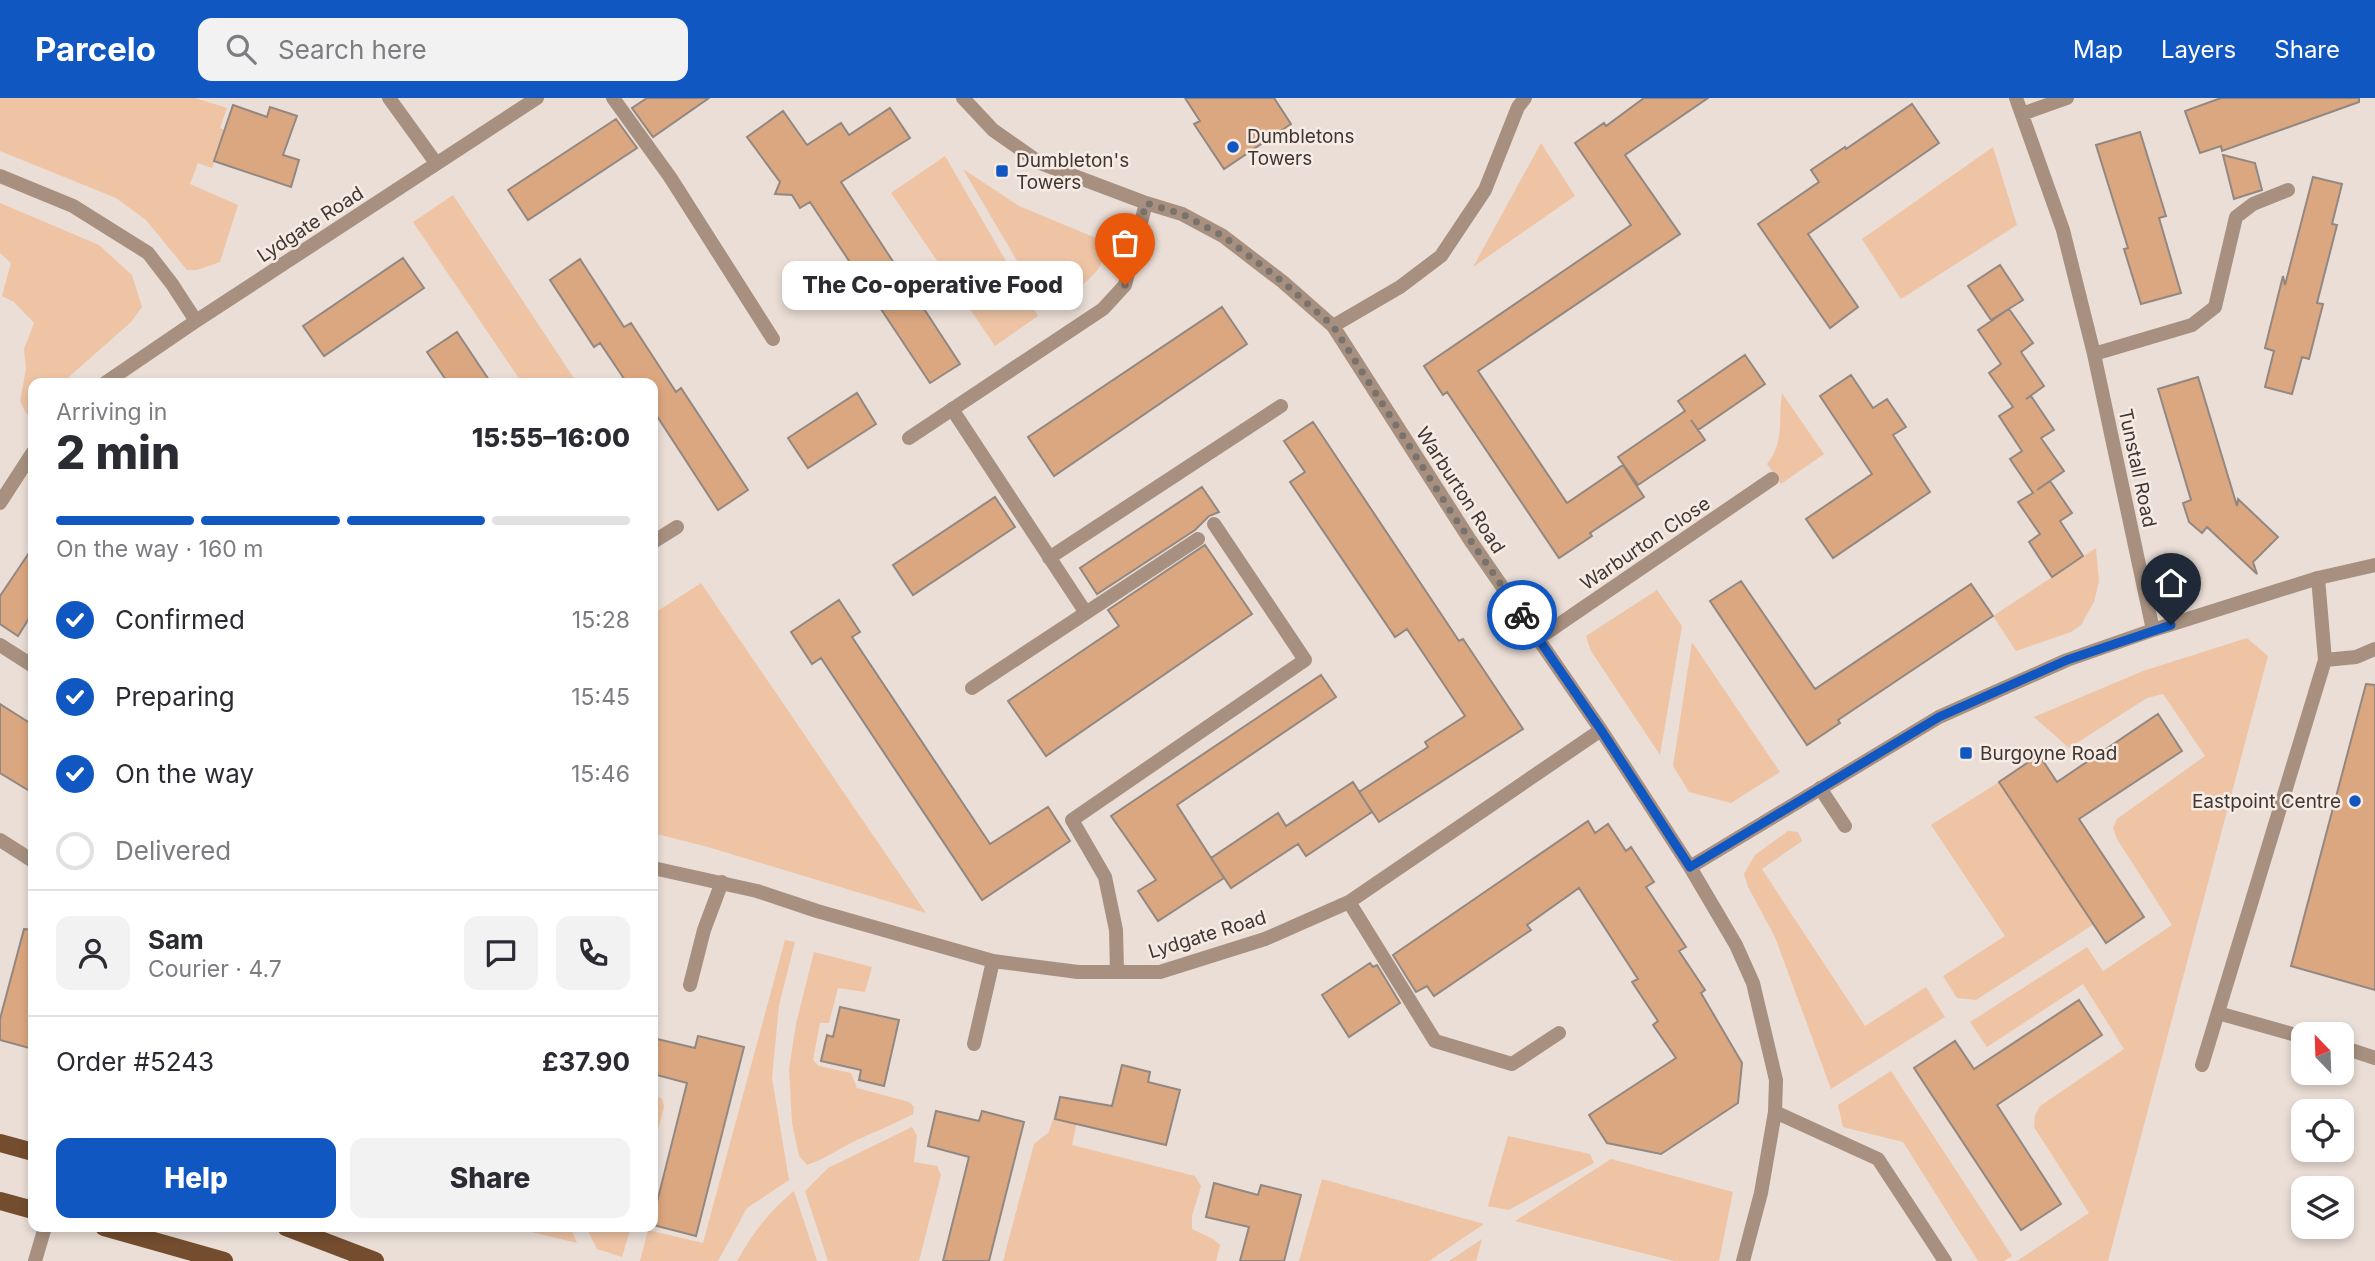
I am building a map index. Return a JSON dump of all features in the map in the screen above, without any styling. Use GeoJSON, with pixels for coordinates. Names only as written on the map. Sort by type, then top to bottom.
{"type":"FeatureCollection","features":[{"type":"Feature","properties":{"kind":"main road"},"geometry":{"type":"LineString","coordinates":[[0,1143],[28,1151]]}},
{"type":"Feature","properties":{"kind":"main road"},"geometry":{"type":"LineString","coordinates":[[0,1201],[28,1209]]}},
{"type":"Feature","properties":{"kind":"main road"},"geometry":{"type":"LineString","coordinates":[[122,1232],[224,1261]]}},
{"type":"Feature","properties":{"kind":"main road"},"geometry":{"type":"LineString","coordinates":[[299,1232],[375,1261]]}},
{"type":"Feature","properties":{"kind":"street"},"geometry":{"type":"LineString","coordinates":[[389,98],[436,163]]}},
{"type":"Feature","properties":{"kind":"street","name":"Lydgate Road"},"geometry":{"type":"LineString","coordinates":[[112,378],[537,98]]}},
{"type":"Feature","properties":{"kind":"street"},"geometry":{"type":"LineString","coordinates":[[613,98],[670,177],[773,339]]}},
{"type":"Feature","properties":{"kind":"street","name":"Warburton Road"},"geometry":{"type":"LineString","coordinates":[[963,98],[993,130],[1040,163],[1182,214],[1223,236],[1283,282],[1333,326],[1462,529],[1539,638],[1690,867],[1736,946],[1753,983],[1776,1080],[1775,1112],[1761,1193],[1743,1261]]}},
{"type":"Feature","properties":{"kind":"street"},"geometry":{"type":"LineString","coordinates":[[1333,326],[1400,287],[1441,256],[1485,190],[1518,107],[1525,98]]}},
{"type":"Feature","properties":{"kind":"street","name":"Tunstall Road"},"geometry":{"type":"LineString","coordinates":[[2016,98],[2063,230],[2094,354],[2153,630]]}},
{"type":"Feature","properties":{"kind":"street"},"geometry":{"type":"LineString","coordinates":[[2022,114],[2067,98]]}},
{"type":"Feature","properties":{"kind":"street"},"geometry":{"type":"LineString","coordinates":[[0,176],[73,206],[148,253],[196,321]]}},
{"type":"Feature","properties":{"kind":"street"},"geometry":{"type":"LineString","coordinates":[[2094,354],[2192,325],[2216,307],[2236,217],[2253,204],[2288,190]]}},
{"type":"Feature","properties":{"kind":"street"},"geometry":{"type":"LineString","coordinates":[[909,438],[1103,309],[1125,285],[1146,203]]}},
{"type":"Feature","properties":{"kind":"street"},"geometry":{"type":"LineString","coordinates":[[1049,558],[1281,406]]}},
{"type":"Feature","properties":{"kind":"street"},"geometry":{"type":"LineString","coordinates":[[952,409],[1086,612]]}},
{"type":"Feature","properties":{"kind":"street"},"geometry":{"type":"LineString","coordinates":[[0,503],[28,460]]}},
{"type":"Feature","properties":{"kind":"street","name":"Warburton Close"},"geometry":{"type":"LineString","coordinates":[[1539,638],[1772,479]]}},
{"type":"Feature","properties":{"kind":"street"},"geometry":{"type":"LineString","coordinates":[[1116,972],[1116,930],[1105,877],[1072,820],[1305,660],[1214,524]]}},
{"type":"Feature","properties":{"kind":"street"},"geometry":{"type":"LineString","coordinates":[[658,539],[677,527]]}},
{"type":"Feature","properties":{"kind":"street"},"geometry":{"type":"LineString","coordinates":[[972,688],[1198,539]]}},
{"type":"Feature","properties":{"kind":"street"},"geometry":{"type":"LineString","coordinates":[[1690,867],[1939,717],[2067,660],[2318,578],[2375,565]]}},
{"type":"Feature","properties":{"kind":"street"},"geometry":{"type":"LineString","coordinates":[[2202,1065],[2325,660],[2318,578]]}},
{"type":"Feature","properties":{"kind":"street"},"geometry":{"type":"LineString","coordinates":[[0,645],[28,663]]}},
{"type":"Feature","properties":{"kind":"street"},"geometry":{"type":"LineString","coordinates":[[2325,660],[2356,657],[2375,649]]}},
{"type":"Feature","properties":{"kind":"street","name":"Lydgate Road"},"geometry":{"type":"LineString","coordinates":[[658,869],[722,882],[993,961],[1078,972],[1160,972],[1265,939],[1349,902],[1601,730]]}},
{"type":"Feature","properties":{"kind":"street"},"geometry":{"type":"LineString","coordinates":[[1820,788],[1845,826]]}},
{"type":"Feature","properties":{"kind":"street"},"geometry":{"type":"LineString","coordinates":[[0,840],[28,858]]}},
{"type":"Feature","properties":{"kind":"street"},"geometry":{"type":"LineString","coordinates":[[690,985],[704,930],[722,882]]}},
{"type":"Feature","properties":{"kind":"street"},"geometry":{"type":"LineString","coordinates":[[1349,902],[1435,1041],[1512,1064],[1559,1033]]}},
{"type":"Feature","properties":{"kind":"street"},"geometry":{"type":"LineString","coordinates":[[974,1044],[993,961]]}},
{"type":"Feature","properties":{"kind":"street"},"geometry":{"type":"LineString","coordinates":[[2218,1013],[2291,1034]]}},
{"type":"Feature","properties":{"kind":"street"},"geometry":{"type":"LineString","coordinates":[[2354,1051],[2375,1058]]}},
{"type":"Feature","properties":{"kind":"street"},"geometry":{"type":"LineString","coordinates":[[1775,1112],[1878,1159],[1945,1261]]}},
{"type":"Feature","properties":{"kind":"street"},"geometry":{"type":"LineString","coordinates":[[35,1261],[44,1232]]}},
{"type":"Feature","properties":{"kind":"shaded area"},"geometry":{"type":"Polygon","coordinates":[[[0,98],[195,98],[227,108],[220,128],[225,130],[212,168],[198,163],[190,184],[238,205],[220,262],[197,270],[187,270],[146,220],[116,198],[0,151],[0,98]]]}},
{"type":"Feature","properties":{"kind":"shaded area"},"geometry":{"type":"Polygon","coordinates":[[[1541,143],[1575,196],[1473,267],[1541,143]]]}},
{"type":"Feature","properties":{"kind":"shaded area"},"geometry":{"type":"Polygon","coordinates":[[[1993,147],[2017,225],[1901,299],[1862,239],[1993,147]]]}},
{"type":"Feature","properties":{"kind":"shaded area"},"geometry":{"type":"Polygon","coordinates":[[[945,156],[1038,316],[995,346],[891,193],[945,156]]]}},
{"type":"Feature","properties":{"kind":"shaded area"},"geometry":{"type":"Polygon","coordinates":[[[963,169],[1019,206],[1096,238],[1103,259],[1095,274],[1046,310],[963,169]]]}},
{"type":"Feature","properties":{"kind":"shaded area"},"geometry":{"type":"Polygon","coordinates":[[[453,195],[574,378],[519,378],[413,222],[453,195]]]}},
{"type":"Feature","properties":{"kind":"shaded area"},"geometry":{"type":"Polygon","coordinates":[[[0,203],[99,245],[132,275],[142,307],[131,322],[68,378],[28,378],[27,415],[20,401],[26,369],[24,349],[34,323],[14,302],[2,296],[11,263],[0,253],[0,203]]]}},
{"type":"Feature","properties":{"kind":"shaded area"},"geometry":{"type":"Polygon","coordinates":[[[1782,393],[1824,454],[1781,484],[1767,464],[1779,439],[1782,393]]]}},
{"type":"Feature","properties":{"kind":"shaded area"},"geometry":{"type":"Polygon","coordinates":[[[2096,548],[2099,581],[2094,602],[2081,625],[2071,632],[2016,651],[1993,616],[2096,548]]]}},
{"type":"Feature","properties":{"kind":"shaded area"},"geometry":{"type":"Polygon","coordinates":[[[701,583],[926,913],[658,834],[658,611],[701,583]]]}},
{"type":"Feature","properties":{"kind":"shaded area"},"geometry":{"type":"Polygon","coordinates":[[[1657,590],[1682,626],[1660,755],[1591,651],[1586,636],[1657,590]]]}},
{"type":"Feature","properties":{"kind":"shaded area"},"geometry":{"type":"Polygon","coordinates":[[[2247,638],[2268,656],[2108,1261],[2017,1261],[2089,1213],[2034,1127],[2035,1115],[2040,1106],[2124,1049],[2083,984],[1987,1047],[1970,1022],[2087,947],[2103,971],[2172,925],[2117,839],[2113,828],[2117,819],[2205,756],[2163,694],[2147,698],[2069,748],[2034,717],[2143,671],[2247,638]]]}},
{"type":"Feature","properties":{"kind":"shaded area"},"geometry":{"type":"Polygon","coordinates":[[[1692,642],[1780,772],[1731,803],[1689,792],[1673,766],[1692,642]]]}},
{"type":"Feature","properties":{"kind":"shaded area"},"geometry":{"type":"Polygon","coordinates":[[[1999,782],[2094,924],[1976,1000],[1957,998],[1943,976],[2005,936],[1931,825],[1999,782]]]}},
{"type":"Feature","properties":{"kind":"shaded area"},"geometry":{"type":"Polygon","coordinates":[[[1788,831],[1798,832],[1802,841],[1762,869],[1865,1026],[1926,987],[1945,1017],[1831,1089],[1775,937],[1748,887],[1744,874],[1755,855],[1788,831]]]}},
{"type":"Feature","properties":{"kind":"shaded area"},"geometry":{"type":"Polygon","coordinates":[[[785,940],[795,942],[779,1005],[772,1078],[789,1180],[747,1208],[718,1261],[640,1261],[647,1232],[703,1243],[785,940]]]}},
{"type":"Feature","properties":{"kind":"shaded area"},"geometry":{"type":"Polygon","coordinates":[[[814,952],[872,967],[865,992],[838,988],[829,1023],[820,1023],[813,1060],[819,1066],[851,1073],[857,1088],[909,1102],[914,1107],[913,1114],[807,1165],[799,1156],[792,1123],[789,1069],[796,1024],[814,952]]]}},
{"type":"Feature","properties":{"kind":"shaded area"},"geometry":{"type":"Polygon","coordinates":[[[1891,1071],[2012,1256],[2004,1261],[1978,1261],[1903,1142],[1843,1127],[1838,1105],[1891,1071]]]}},
{"type":"Feature","properties":{"kind":"shaded area"},"geometry":{"type":"Polygon","coordinates":[[[658,1096],[664,1106],[658,1130],[658,1096]]]}},
{"type":"Feature","properties":{"kind":"shaded area"},"geometry":{"type":"Polygon","coordinates":[[[1055,1112],[1078,1117],[1072,1145],[1195,1176],[1201,1186],[1192,1216],[1192,1229],[1220,1245],[1216,1261],[1003,1261],[1034,1144],[1049,1132],[1055,1112]]]}},
{"type":"Feature","properties":{"kind":"shaded area"},"geometry":{"type":"Polygon","coordinates":[[[912,1127],[917,1136],[914,1162],[937,1166],[941,1175],[919,1261],[828,1261],[805,1191],[828,1168],[912,1127]]]}},
{"type":"Feature","properties":{"kind":"shaded area"},"geometry":{"type":"Polygon","coordinates":[[[1508,1136],[1590,1154],[1594,1163],[1509,1210],[1488,1206],[1508,1136]]]}},
{"type":"Feature","properties":{"kind":"shaded area"},"geometry":{"type":"Polygon","coordinates":[[[1611,1159],[1733,1192],[1719,1261],[1674,1261],[1515,1221],[1611,1159]]]}},
{"type":"Feature","properties":{"kind":"shaded area"},"geometry":{"type":"Polygon","coordinates":[[[1322,1179],[1484,1224],[1429,1261],[1299,1261],[1322,1179]]]}},
{"type":"Feature","properties":{"kind":"shaded area"},"geometry":{"type":"Polygon","coordinates":[[[794,1191],[817,1261],[737,1261],[762,1223],[794,1191]]]}},
{"type":"Feature","properties":{"kind":"shaded area"},"geometry":{"type":"Polygon","coordinates":[[[532,1232],[572,1232],[577,1243],[532,1232]]]}},
{"type":"Feature","properties":{"kind":"shaded area"},"geometry":{"type":"Polygon","coordinates":[[[588,1232],[630,1232],[622,1257],[597,1249],[588,1232]]]}},
{"type":"Feature","properties":{"kind":"shaded area"},"geometry":{"type":"Polygon","coordinates":[[[1482,1239],[1476,1261],[1449,1261],[1482,1239]]]}},
{"type":"Feature","properties":{"kind":"building"},"geometry":{"type":"Polygon","coordinates":[[[647,98],[709,98],[653,137],[632,108],[647,98]]]}},
{"type":"Feature","properties":{"kind":"building","name":"Dumbletons Towers"},"geometry":{"type":"Polygon","coordinates":[[[1185,98],[1274,98],[1291,124],[1224,169],[1194,124],[1200,121],[1185,98]]]}},
{"type":"Feature","properties":{"kind":"building"},"geometry":{"type":"Polygon","coordinates":[[[1644,98],[1708,98],[1625,155],[1680,234],[1478,371],[1567,503],[1623,465],[1644,497],[1590,533],[1592,536],[1559,558],[1447,392],[1443,395],[1424,366],[1631,225],[1575,143],[1604,123],[1606,126],[1644,98]]]}},
{"type":"Feature","properties":{"kind":"building"},"geometry":{"type":"Polygon","coordinates":[[[2221,98],[2359,98],[2359,102],[2222,151],[2221,146],[2200,153],[2185,111],[2221,98]]]}},
{"type":"Feature","properties":{"kind":"building"},"geometry":{"type":"Polygon","coordinates":[[[1912,104],[1939,143],[1808,234],[1858,307],[1830,328],[1758,224],[1819,182],[1811,170],[1912,104]]]}},
{"type":"Feature","properties":{"kind":"building"},"geometry":{"type":"Polygon","coordinates":[[[233,105],[267,117],[270,107],[297,116],[283,155],[299,160],[291,187],[214,161],[233,105]]]}},
{"type":"Feature","properties":{"kind":"building"},"geometry":{"type":"Polygon","coordinates":[[[890,108],[910,138],[841,182],[960,364],[930,383],[810,202],[800,208],[792,195],[775,194],[780,182],[747,137],[783,111],[807,145],[841,123],[849,135],[890,108]]]}},
{"type":"Feature","properties":{"kind":"building"},"geometry":{"type":"Polygon","coordinates":[[[616,119],[637,148],[528,220],[508,190],[616,119]]]}},
{"type":"Feature","properties":{"kind":"building"},"geometry":{"type":"Polygon","coordinates":[[[2140,132],[2166,216],[2159,218],[2181,293],[2141,304],[2124,249],[2128,248],[2096,145],[2140,132]]]}},
{"type":"Feature","properties":{"kind":"building"},"geometry":{"type":"Polygon","coordinates":[[[2223,155],[2255,163],[2262,190],[2234,199],[2223,155]]]}},
{"type":"Feature","properties":{"kind":"building"},"geometry":{"type":"Polygon","coordinates":[[[2313,177],[2342,184],[2332,224],[2337,225],[2317,303],[2323,304],[2309,359],[2302,357],[2292,394],[2265,387],[2274,351],[2265,348],[2283,276],[2285,285],[2313,177]]]}},
{"type":"Feature","properties":{"kind":"building"},"geometry":{"type":"Polygon","coordinates":[[[403,258],[424,288],[324,356],[303,326],[403,258]]]}},
{"type":"Feature","properties":{"kind":"building"},"geometry":{"type":"Polygon","coordinates":[[[580,259],[624,327],[631,323],[676,392],[681,388],[748,490],[718,510],[658,418],[658,378],[624,378],[600,343],[594,347],[550,280],[580,259]]]}},
{"type":"Feature","properties":{"kind":"building"},"geometry":{"type":"Polygon","coordinates":[[[2000,265],[2023,300],[1991,320],[1968,286],[2000,265]]]}},
{"type":"Feature","properties":{"kind":"building"},"geometry":{"type":"Polygon","coordinates":[[[1222,307],[1247,344],[1054,476],[1028,437],[1222,307]]]}},
{"type":"Feature","properties":{"kind":"building"},"geometry":{"type":"Polygon","coordinates":[[[2009,309],[2033,343],[2021,352],[2044,386],[2026,399],[2031,396],[2054,430],[2041,438],[2064,471],[2037,490],[2050,481],[2072,513],[2060,521],[2083,556],[2052,577],[2029,542],[2040,534],[2018,502],[2033,493],[2010,459],[2022,451],[1999,416],[2013,407],[1989,373],[2001,364],[1978,330],[2009,309]]]}},
{"type":"Feature","properties":{"kind":"building"},"geometry":{"type":"Polygon","coordinates":[[[457,332],[488,378],[445,378],[427,352],[457,332]]]}},
{"type":"Feature","properties":{"kind":"building"},"geometry":{"type":"Polygon","coordinates":[[[1745,355],[1765,384],[1698,430],[1705,440],[1638,485],[1618,457],[1685,411],[1678,401],[1745,355]]]}},
{"type":"Feature","properties":{"kind":"building"},"geometry":{"type":"Polygon","coordinates":[[[1851,375],[1873,408],[1887,399],[1906,427],[1893,435],[1930,492],[1833,558],[1806,519],[1872,474],[1820,396],[1851,375]]]}},
{"type":"Feature","properties":{"kind":"building"},"geometry":{"type":"Polygon","coordinates":[[[2198,377],[2237,506],[2238,499],[2278,537],[2253,562],[2257,574],[2207,527],[2202,533],[2189,522],[2183,503],[2191,500],[2158,389],[2198,377]]]}},
{"type":"Feature","properties":{"kind":"building"},"geometry":{"type":"Polygon","coordinates":[[[857,393],[876,424],[808,468],[788,438],[857,393]]]}},
{"type":"Feature","properties":{"kind":"building"},"geometry":{"type":"Polygon","coordinates":[[[1313,422],[1459,641],[1463,639],[1523,729],[1379,822],[1359,792],[1428,747],[1425,742],[1465,716],[1407,629],[1395,637],[1290,482],[1305,472],[1284,441],[1313,422]]]}},
{"type":"Feature","properties":{"kind":"building"},"geometry":{"type":"Polygon","coordinates":[[[1202,487],[1219,512],[1209,516],[1195,530],[1097,594],[1080,568],[1202,487]]]}},
{"type":"Feature","properties":{"kind":"building"},"geometry":{"type":"Polygon","coordinates":[[[995,497],[1015,527],[913,595],[893,565],[995,497]]]}},
{"type":"Feature","properties":{"kind":"building"},"geometry":{"type":"Polygon","coordinates":[[[1205,545],[1252,614],[1046,756],[1008,701],[1119,626],[1108,610],[1205,545]]]}},
{"type":"Feature","properties":{"kind":"building"},"geometry":{"type":"Polygon","coordinates":[[[28,554],[28,620],[18,636],[0,624],[0,596],[28,554]]]}},
{"type":"Feature","properties":{"kind":"building"},"geometry":{"type":"Polygon","coordinates":[[[1741,581],[1815,689],[1971,584],[1993,616],[1838,720],[1840,723],[1807,745],[1710,601],[1741,581]]]}},
{"type":"Feature","properties":{"kind":"building"},"geometry":{"type":"Polygon","coordinates":[[[839,600],[860,632],[852,637],[990,844],[1048,807],[1070,841],[982,900],[821,658],[812,664],[791,632],[839,600]]]}},
{"type":"Feature","properties":{"kind":"building"},"geometry":{"type":"Polygon","coordinates":[[[1321,675],[1336,697],[1177,805],[1224,878],[1158,921],[1138,891],[1156,880],[1111,816],[1321,675]]]}},
{"type":"Feature","properties":{"kind":"building","name":"Eastpoint Centre"},"geometry":{"type":"Polygon","coordinates":[[[2366,684],[2375,685],[2375,990],[2291,966],[2366,684]]]}},
{"type":"Feature","properties":{"kind":"building"},"geometry":{"type":"Polygon","coordinates":[[[0,704],[28,722],[28,790],[0,773],[0,704]]]}},
{"type":"Feature","properties":{"kind":"building"},"geometry":{"type":"Polygon","coordinates":[[[2158,714],[2182,751],[2079,819],[2144,917],[2106,943],[1999,782],[2039,755],[2057,782],[2158,714]]]}},
{"type":"Feature","properties":{"kind":"building"},"geometry":{"type":"Polygon","coordinates":[[[1353,782],[1372,812],[1306,856],[1298,844],[1231,888],[1211,858],[1278,813],[1286,826],[1353,782]]]}},
{"type":"Feature","properties":{"kind":"building"},"geometry":{"type":"Polygon","coordinates":[[[1588,821],[1595,833],[1608,824],[1626,851],[1631,847],[1654,882],[1646,887],[1686,947],[1679,951],[1705,990],[1701,993],[1742,1063],[1738,1103],[1661,1154],[1607,1143],[1589,1115],[1676,1058],[1653,1025],[1658,1021],[1632,982],[1638,979],[1579,888],[1527,925],[1531,930],[1434,996],[1427,986],[1416,992],[1393,955],[1588,821]]]}},
{"type":"Feature","properties":{"kind":"building"},"geometry":{"type":"Polygon","coordinates":[[[24,929],[28,929],[28,1048],[0,1040],[0,1019],[24,929]]]}},
{"type":"Feature","properties":{"kind":"building"},"geometry":{"type":"Polygon","coordinates":[[[1370,963],[1373,967],[1377,965],[1400,1003],[1349,1037],[1322,995],[1370,963]]]}},
{"type":"Feature","properties":{"kind":"building"},"geometry":{"type":"Polygon","coordinates":[[[2079,1000],[2102,1035],[1997,1105],[2061,1204],[2021,1230],[1914,1068],[1955,1041],[1974,1069],[2079,1000]]]}},
{"type":"Feature","properties":{"kind":"building"},"geometry":{"type":"Polygon","coordinates":[[[840,1007],[899,1020],[884,1086],[859,1080],[861,1070],[821,1061],[827,1035],[833,1037],[840,1007]]]}},
{"type":"Feature","properties":{"kind":"building"},"geometry":{"type":"Polygon","coordinates":[[[698,1036],[744,1047],[696,1236],[658,1226],[658,1198],[687,1083],[658,1075],[658,1039],[695,1048],[698,1036]]]}},
{"type":"Feature","properties":{"kind":"building"},"geometry":{"type":"Polygon","coordinates":[[[1122,1065],[1150,1072],[1148,1082],[1180,1090],[1166,1145],[1055,1119],[1060,1097],[1112,1106],[1122,1065]]]}},
{"type":"Feature","properties":{"kind":"building"},"geometry":{"type":"Polygon","coordinates":[[[936,1111],[979,1121],[982,1111],[1024,1122],[989,1261],[943,1261],[969,1157],[928,1146],[936,1111]]]}},
{"type":"Feature","properties":{"kind":"building"},"geometry":{"type":"Polygon","coordinates":[[[1214,1183],[1258,1195],[1261,1185],[1301,1195],[1284,1261],[1240,1261],[1249,1227],[1206,1217],[1214,1183]]]}},
{"type":"Feature","properties":{"kind":"way so far"},"geometry":{"type":"LineString","coordinates":[[1125,285],[1146,203],[1182,214],[1223,236],[1283,282],[1333,326],[1455,518],[1522,615]]}},
{"type":"Feature","properties":{"kind":"place","name":"Dumbletons Towers"},"geometry":{"type":"Point","coordinates":[1233,147]}},
{"type":"Feature","properties":{"kind":"place","name":"Dumbleton's Towers"},"geometry":{"type":"Point","coordinates":[1002,171]}},
{"type":"Feature","properties":{"kind":"place","name":"The Co-operative Food"},"geometry":{"type":"Point","coordinates":[1125,285]}},
{"type":"Feature","properties":{"kind":"place","name":"Burgoyne Road"},"geometry":{"type":"Point","coordinates":[1966,753]}},
{"type":"Feature","properties":{"kind":"place","name":"Eastpoint Centre"},"geometry":{"type":"Point","coordinates":[2355,801]}},
{"type":"Feature","properties":{"kind":"route"},"geometry":{"type":"LineString","coordinates":[[1522,615],[1690,867],[1939,717],[2067,660],[2171,625]]}}]}
